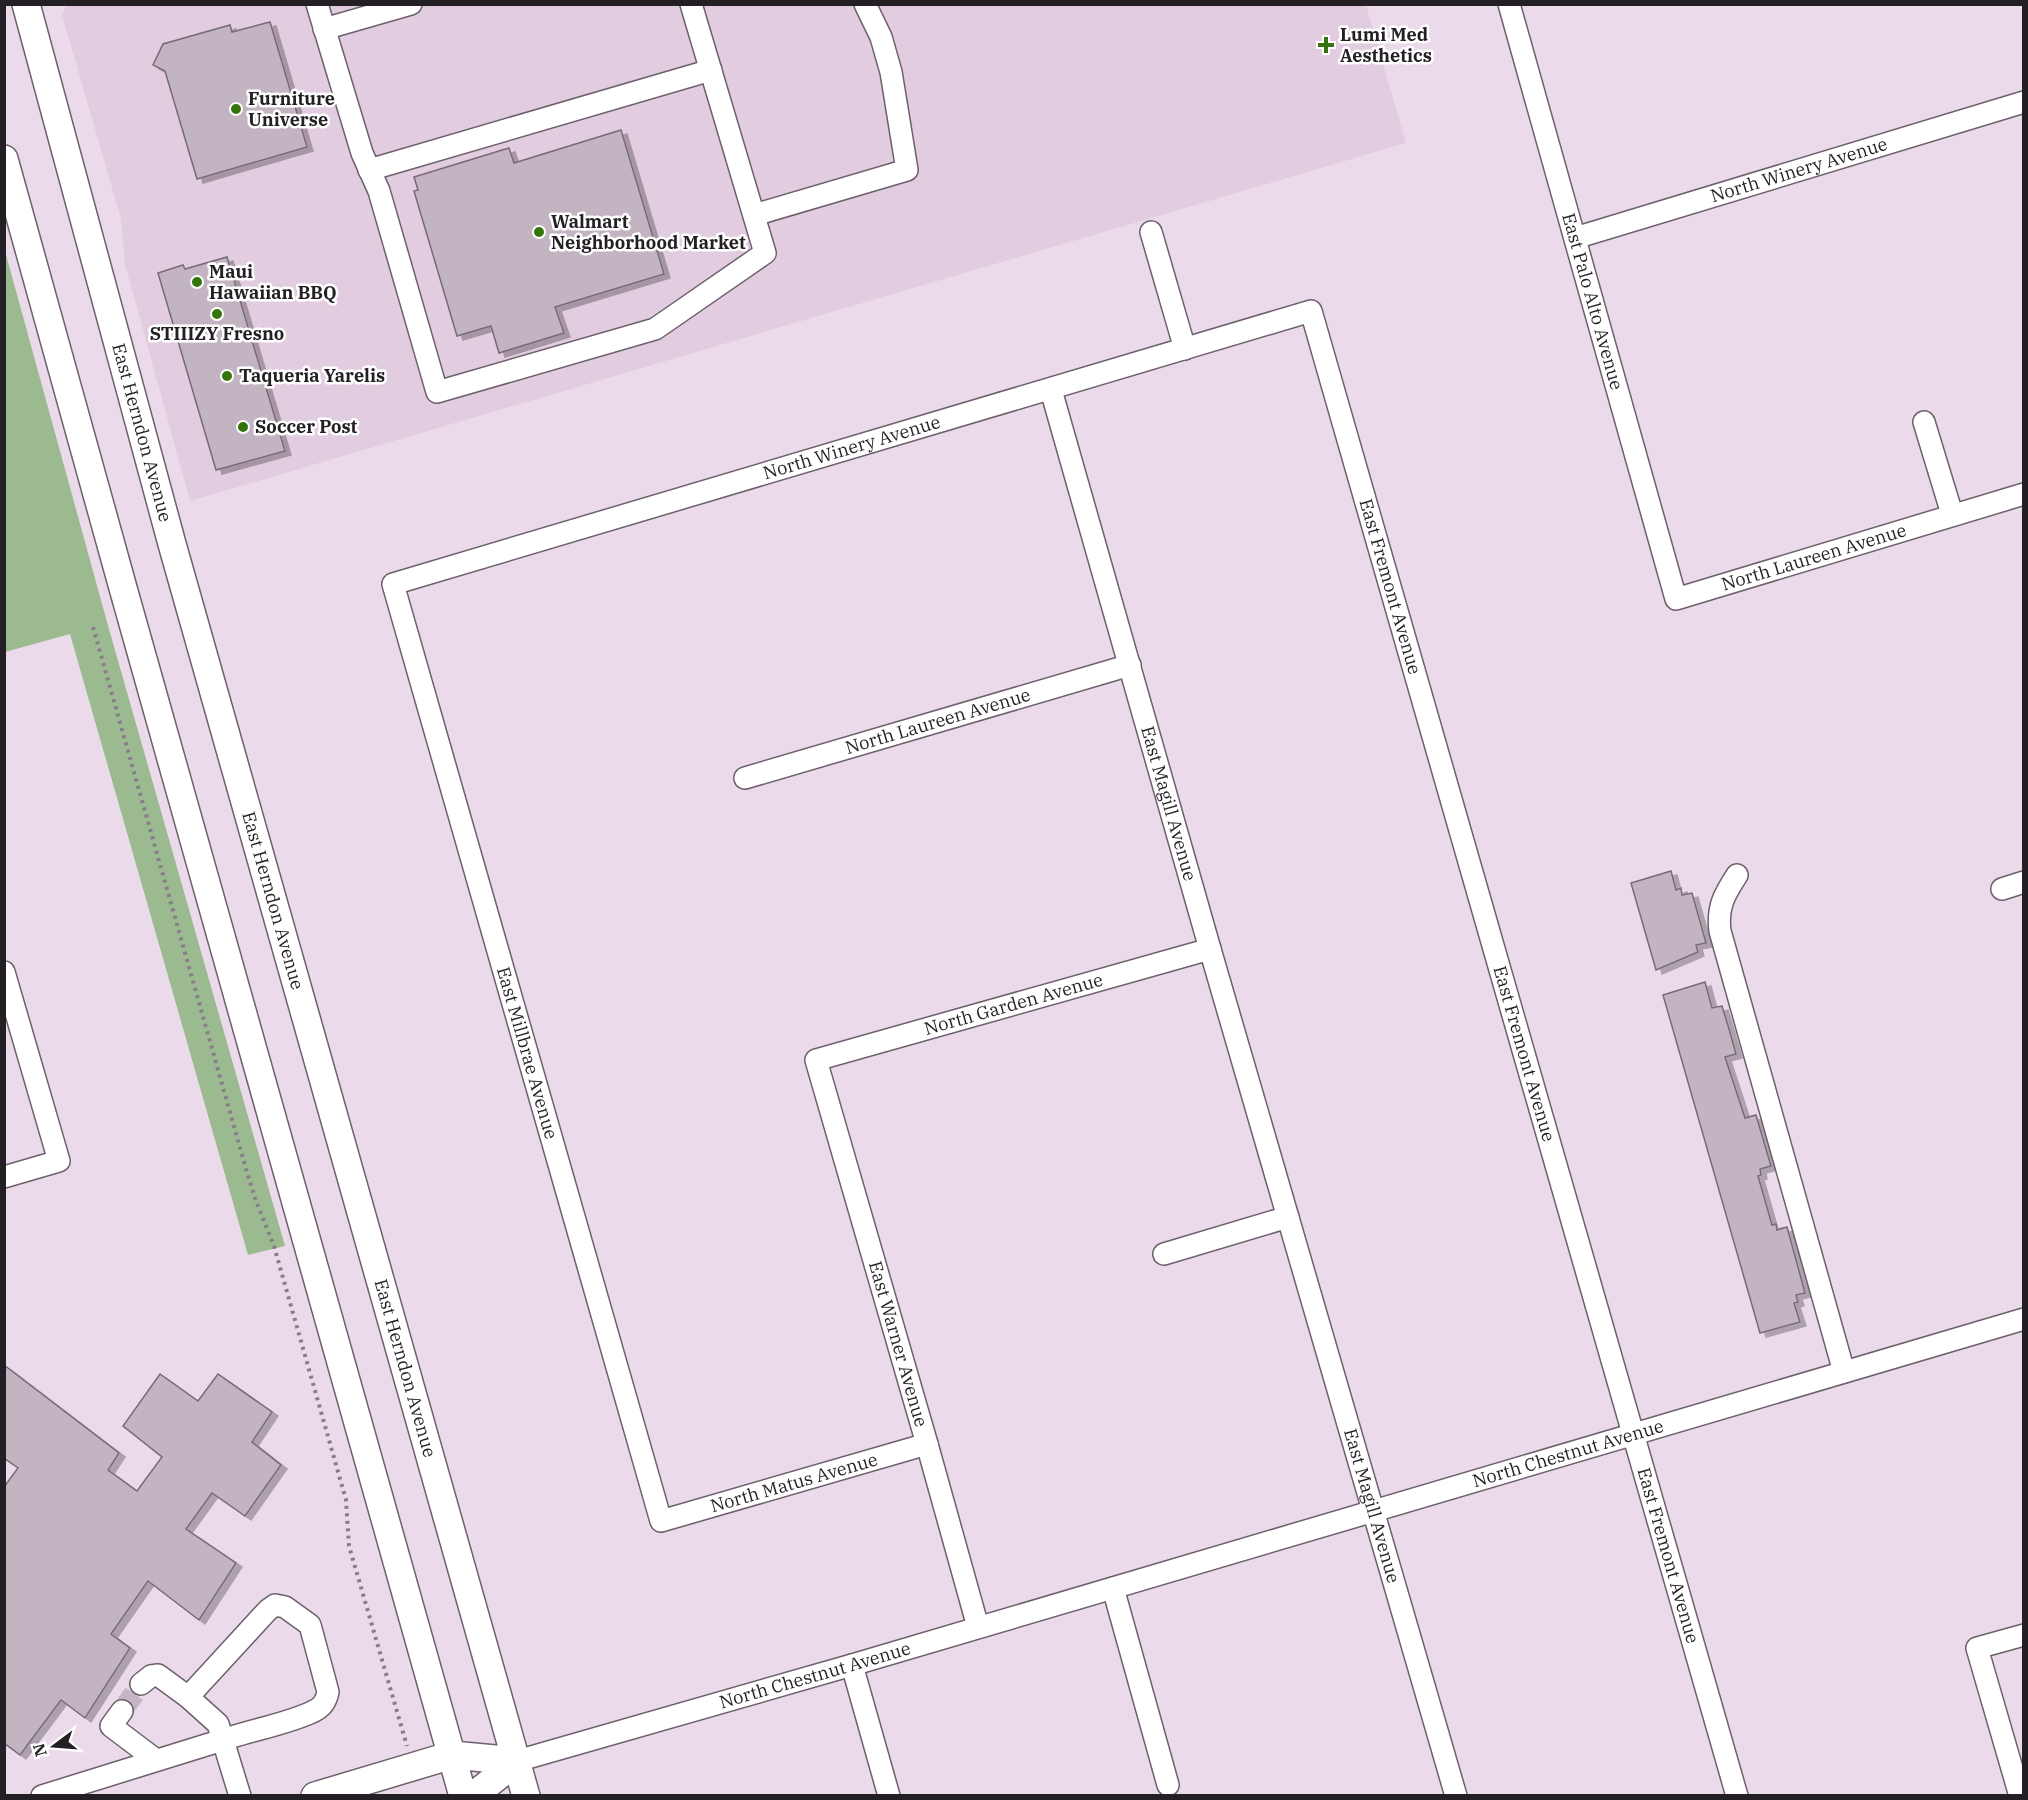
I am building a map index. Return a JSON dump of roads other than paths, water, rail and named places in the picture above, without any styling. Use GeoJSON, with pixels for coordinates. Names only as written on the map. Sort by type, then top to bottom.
{"type":"FeatureCollection","features":[{"type":"Feature","properties":{"kind":"main road","name":"East Herndon Avenue"},"geometry":{"type":"LineString","coordinates":[[26,4],[172,544],[526,1796]]}},
{"type":"Feature","properties":{"kind":"main road"},"geometry":{"type":"LineString","coordinates":[[4,159],[119,577],[464,1796]]}},
{"type":"Feature","properties":{"kind":"main road","name":"North Chestnut Avenue"},"geometry":{"type":"LineString","coordinates":[[315,1796],[452,1755],[517,1761]]}},
{"type":"Feature","properties":{"kind":"main road","name":"North Chestnut Avenue"},"geometry":{"type":"LineString","coordinates":[[473,1796],[517,1761]]}},
{"type":"Feature","properties":{"kind":"street"},"geometry":{"type":"LineString","coordinates":[[317,4],[362,153],[379,191],[437,392],[655,329],[765,254],[691,4]]}},
{"type":"Feature","properties":{"kind":"street"},"geometry":{"type":"LineString","coordinates":[[324,29],[411,4]]}},
{"type":"Feature","properties":{"kind":"street"},"geometry":{"type":"LineString","coordinates":[[754,215],[907,170],[891,72],[880,37],[865,4]]}},
{"type":"Feature","properties":{"kind":"street","name":"East Palo Alto Avenue"},"geometry":{"type":"LineString","coordinates":[[1509,4],[1676,599]]}},
{"type":"Feature","properties":{"kind":"street"},"geometry":{"type":"LineString","coordinates":[[369,170],[711,70]]}},
{"type":"Feature","properties":{"kind":"street","name":"North Winery Avenue"},"geometry":{"type":"LineString","coordinates":[[1575,238],[2024,102]]}},
{"type":"Feature","properties":{"kind":"street"},"geometry":{"type":"LineString","coordinates":[[1151,232],[1185,349]]}},
{"type":"Feature","properties":{"kind":"street","name":"North Winery Avenue"},"geometry":{"type":"LineString","coordinates":[[393,584],[1311,311]]}},
{"type":"Feature","properties":{"kind":"street","name":"East Fremont Avenue"},"geometry":{"type":"LineString","coordinates":[[1311,311],[1737,1796]]}},
{"type":"Feature","properties":{"kind":"street","name":"East Magill Avenue"},"geometry":{"type":"LineString","coordinates":[[1051,390],[1210,949],[1456,1796]]}},
{"type":"Feature","properties":{"kind":"street"},"geometry":{"type":"LineString","coordinates":[[1924,422],[1952,514]]}},
{"type":"Feature","properties":{"kind":"street","name":"North Laureen Avenue"},"geometry":{"type":"LineString","coordinates":[[1676,599],[2024,494]]}},
{"type":"Feature","properties":{"kind":"street","name":"East Millbrae Avenue"},"geometry":{"type":"LineString","coordinates":[[393,584],[660,1521]]}},
{"type":"Feature","properties":{"kind":"street","name":"North Laureen Avenue"},"geometry":{"type":"LineString","coordinates":[[745,778],[1130,665]]}},
{"type":"Feature","properties":{"kind":"street"},"geometry":{"type":"LineString","coordinates":[[1737,874],[1726,892],[1718,914],[1720,931],[1844,1372]]}},
{"type":"Feature","properties":{"kind":"street"},"geometry":{"type":"LineString","coordinates":[[2002,889],[2024,882]]}},
{"type":"Feature","properties":{"kind":"street","name":"North Garden Avenue"},"geometry":{"type":"LineString","coordinates":[[816,1060],[1210,949]]}},
{"type":"Feature","properties":{"kind":"street"},"geometry":{"type":"LineString","coordinates":[[4,972],[59,1161],[4,1177]]}},
{"type":"Feature","properties":{"kind":"street","name":"East Warner Avenue"},"geometry":{"type":"LineString","coordinates":[[816,1060],[978,1627]]}},
{"type":"Feature","properties":{"kind":"street"},"geometry":{"type":"LineString","coordinates":[[1164,1254],[1288,1217]]}},
{"type":"Feature","properties":{"kind":"street","name":"North Chestnut Avenue"},"geometry":{"type":"LineString","coordinates":[[517,1761],[852,1665],[2024,1319]]}},
{"type":"Feature","properties":{"kind":"street","name":"North Matus Avenue"},"geometry":{"type":"LineString","coordinates":[[660,1521],[927,1444]]}},
{"type":"Feature","properties":{"kind":"street"},"geometry":{"type":"LineString","coordinates":[[1113,1587],[1168,1785]]}},
{"type":"Feature","properties":{"kind":"street"},"geometry":{"type":"LineString","coordinates":[[42,1796],[313,1712],[326,1702],[328,1692],[310,1625],[285,1607],[275,1605],[188,1697]]}},
{"type":"Feature","properties":{"kind":"street"},"geometry":{"type":"LineString","coordinates":[[2020,1796],[1977,1648],[2024,1635]]}},
{"type":"Feature","properties":{"kind":"street"},"geometry":{"type":"LineString","coordinates":[[852,1665],[889,1796]]}},
{"type":"Feature","properties":{"kind":"street"},"geometry":{"type":"LineString","coordinates":[[141,1684],[151,1676],[158,1675],[188,1697],[218,1724],[240,1796]]}},
{"type":"Feature","properties":{"kind":"street"},"geometry":{"type":"LineString","coordinates":[[122,1711],[111,1726],[156,1760]]}},
{"type":"Feature","properties":{"kind":"tunnel"},"geometry":{"type":"LineString","coordinates":[[122,1711],[141,1684]]}},
{"type":"Feature","properties":{"kind":"place","name":"Lumi Med Aesthetics"},"geometry":{"type":"Point","coordinates":[1326,45]}},
{"type":"Feature","properties":{"kind":"place","name":"Furniture Universe"},"geometry":{"type":"Point","coordinates":[236,109]}},
{"type":"Feature","properties":{"kind":"place","name":"Walmart Neighborhood Market"},"geometry":{"type":"Point","coordinates":[539,232]}},
{"type":"Feature","properties":{"kind":"place","name":"Maui Hawaiian BBQ"},"geometry":{"type":"Point","coordinates":[197,282]}},
{"type":"Feature","properties":{"kind":"place","name":"STIIIZY Fresno"},"geometry":{"type":"Point","coordinates":[217,314]}},
{"type":"Feature","properties":{"kind":"place","name":"Taqueria Yarelis"},"geometry":{"type":"Point","coordinates":[227,376]}},
{"type":"Feature","properties":{"kind":"place","name":"Soccer Post"},"geometry":{"type":"Point","coordinates":[243,427]}}]}
